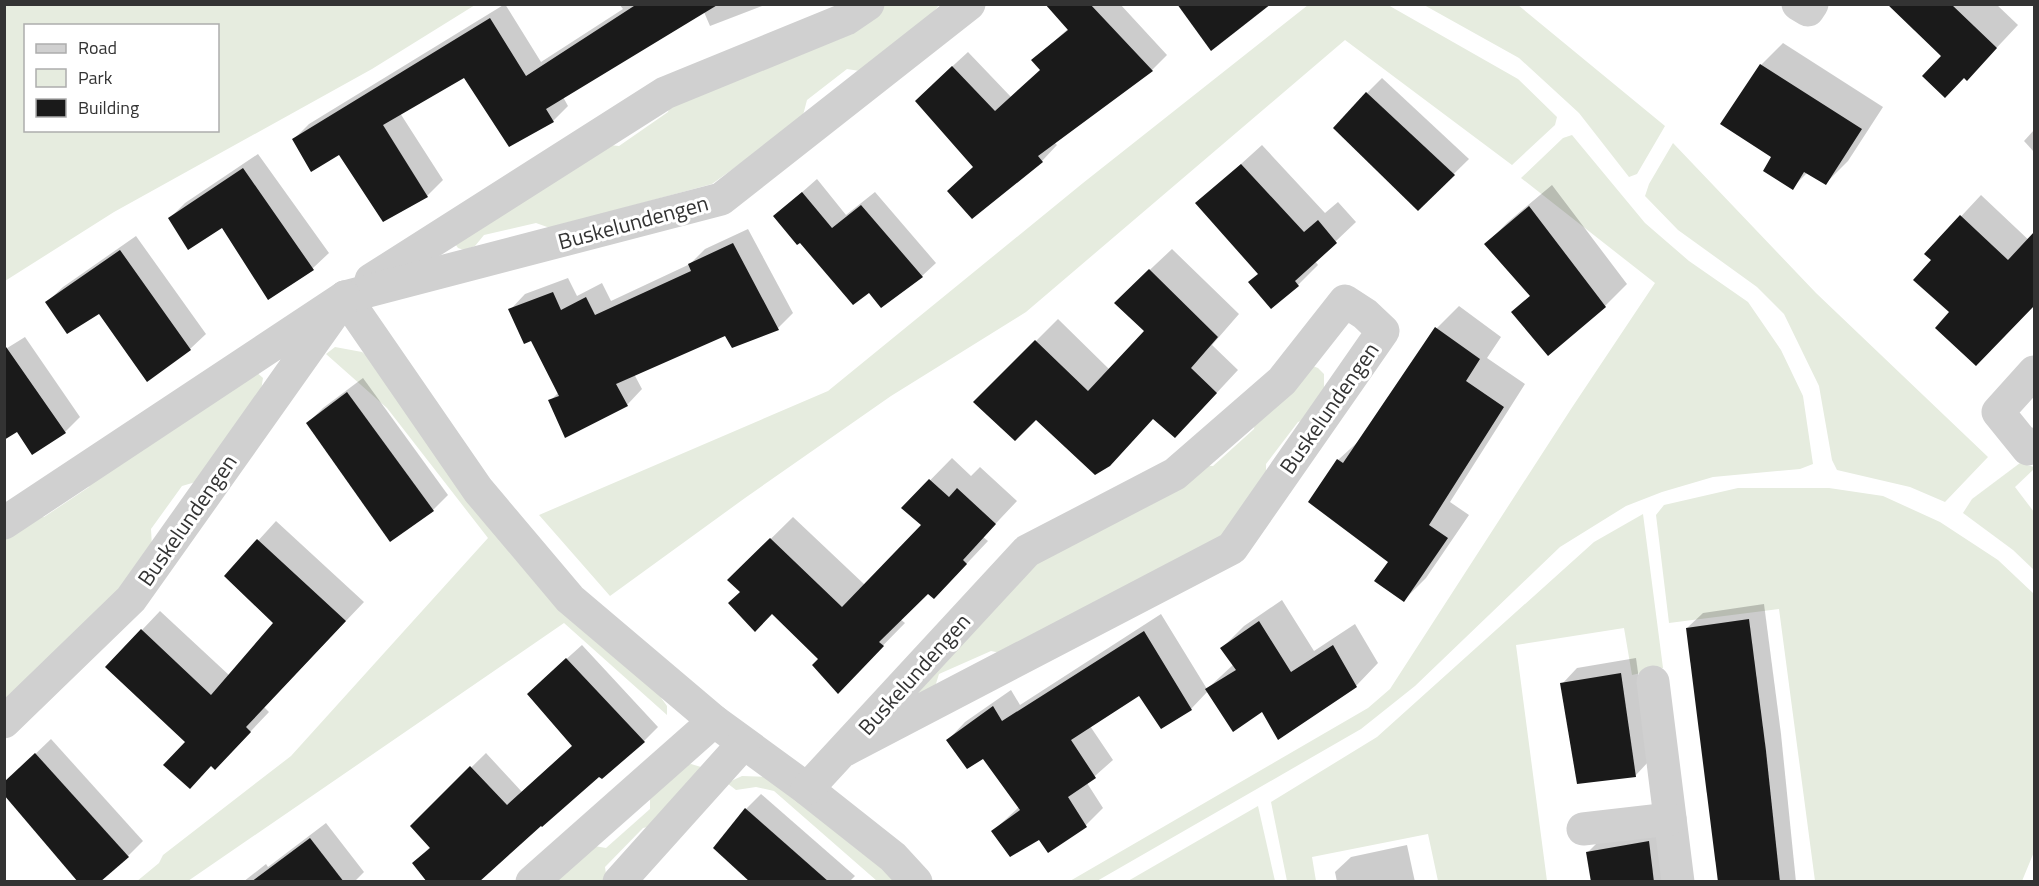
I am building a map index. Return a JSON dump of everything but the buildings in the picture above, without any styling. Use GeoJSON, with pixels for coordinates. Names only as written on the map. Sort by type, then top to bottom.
{"type":"FeatureCollection","features":[{"type":"Feature","properties":{"kind":"street","name":"Buskelundengen"},"geometry":{"type":"LineString","coordinates":[[4,523],[345,297],[665,93],[846,19],[868,4]]}},
{"type":"Feature","properties":{"kind":"street","name":"Buskelundengen"},"geometry":{"type":"LineString","coordinates":[[4,722],[131,599],[345,297],[721,199],[969,4]]}},
{"type":"Feature","properties":{"kind":"street"},"geometry":{"type":"LineString","coordinates":[[1798,4],[1808,10],[1812,4]]}},
{"type":"Feature","properties":{"kind":"street"},"geometry":{"type":"LineString","coordinates":[[345,297],[478,490],[570,599],[714,722],[807,789],[893,857],[916,882]]}},
{"type":"Feature","properties":{"kind":"street","name":"Buskelundengen"},"geometry":{"type":"LineString","coordinates":[[807,789],[1027,550],[1175,474],[1282,381],[1345,301],[1365,314],[1383,331],[1232,548],[845,750]]}},
{"type":"Feature","properties":{"kind":"street"},"geometry":{"type":"LineString","coordinates":[[2034,372],[1998,412],[2028,449],[2034,444]]}},
{"type":"Feature","properties":{"kind":"street"},"geometry":{"type":"LineString","coordinates":[[1653,682],[1678,882]]}},
{"type":"Feature","properties":{"kind":"street"},"geometry":{"type":"LineString","coordinates":[[532,882],[714,722]]}},
{"type":"Feature","properties":{"kind":"street"},"geometry":{"type":"LineString","coordinates":[[619,882],[743,744]]}},
{"type":"Feature","properties":{"kind":"street"},"geometry":{"type":"LineString","coordinates":[[1583,830],[1670,819]]}},
{"type":"Feature","properties":{"kind":"green space"},"geometry":{"type":"Polygon","coordinates":[[[5,4],[475,5],[372,69],[114,212],[5,281],[5,4]]]}},
{"type":"Feature","properties":{"kind":"green space"},"geometry":{"type":"Polygon","coordinates":[[[878,5],[939,5],[929,17],[866,72],[847,69],[807,100],[802,119],[712,184],[550,228],[536,223],[484,235],[475,246],[464,250],[458,248],[449,235],[600,144],[619,146],[668,112],[672,98],[878,5]]]}},
{"type":"Feature","properties":{"kind":"green space"},"geometry":{"type":"Polygon","coordinates":[[[1308,5],[1388,5],[1518,79],[1557,117],[1555,125],[1512,165],[1345,40],[1026,312],[891,396],[610,596],[539,515],[828,391],[1083,183],[1308,5]]]}},
{"type":"Feature","properties":{"kind":"green space"},"geometry":{"type":"Polygon","coordinates":[[[1424,5],[1518,5],[1665,126],[1637,174],[1629,177],[1579,113],[1519,58],[1424,5]]]}},
{"type":"Feature","properties":{"kind":"green space"},"geometry":{"type":"Polygon","coordinates":[[[1572,135],[1645,223],[1689,261],[1748,302],[1781,350],[1803,396],[1813,464],[1800,469],[1713,477],[1662,492],[1626,506],[1560,547],[1415,686],[1361,729],[1097,881],[1070,881],[1368,708],[1390,689],[1655,283],[1521,178],[1563,138],[1572,135]]]}},
{"type":"Feature","properties":{"kind":"green space"},"geometry":{"type":"Polygon","coordinates":[[[1673,143],[1816,293],[1988,457],[1945,502],[1910,487],[1837,470],[1832,460],[1819,386],[1784,314],[1757,287],[1678,230],[1645,196],[1649,184],[1673,143]]]}},
{"type":"Feature","properties":{"kind":"green space"},"geometry":{"type":"Polygon","coordinates":[[[335,347],[362,352],[377,364],[652,685],[667,706],[667,715],[564,623],[188,881],[136,882],[159,863],[163,855],[291,756],[488,538],[387,408],[326,354],[335,347]]]}},
{"type":"Feature","properties":{"kind":"green space"},"geometry":{"type":"Polygon","coordinates":[[[1310,365],[1318,368],[1324,374],[1324,388],[1311,418],[1298,422],[1266,464],[1266,486],[1227,535],[1006,654],[991,651],[939,674],[934,690],[920,694],[913,690],[1013,575],[1199,465],[1213,466],[1254,429],[1256,414],[1310,365]]]}},
{"type":"Feature","properties":{"kind":"green space"},"geometry":{"type":"Polygon","coordinates":[[[254,370],[263,378],[260,397],[199,481],[182,486],[151,529],[152,547],[120,591],[5,706],[5,532],[32,514],[44,517],[89,487],[95,468],[254,370]]]}},
{"type":"Feature","properties":{"kind":"green space"},"geometry":{"type":"Polygon","coordinates":[[[2020,463],[2034,467],[2015,487],[2034,512],[2034,570],[2013,550],[1963,513],[1972,499],[2020,463]]]}},
{"type":"Feature","properties":{"kind":"green space"},"geometry":{"type":"Polygon","coordinates":[[[1738,488],[1829,488],[1883,496],[1940,522],[1998,560],[2034,594],[2034,852],[2022,881],[1815,881],[1779,609],[1669,623],[1656,515],[1664,505],[1738,488]]]}},
{"type":"Feature","properties":{"kind":"green space"},"geometry":{"type":"Polygon","coordinates":[[[1643,514],[1663,668],[1632,675],[1624,628],[1516,645],[1547,881],[1438,881],[1428,834],[1312,857],[1316,881],[1287,881],[1271,802],[1377,737],[1594,542],[1643,514]]]}},
{"type":"Feature","properties":{"kind":"green space"},"geometry":{"type":"Polygon","coordinates":[[[691,764],[701,767],[661,824],[643,828],[605,867],[607,881],[547,882],[589,845],[606,848],[650,809],[650,790],[678,767],[691,764]]]}},
{"type":"Feature","properties":{"kind":"green space"},"geometry":{"type":"Polygon","coordinates":[[[742,776],[772,777],[898,881],[877,881],[774,791],[756,787],[736,790],[727,783],[742,776]]]}},
{"type":"Feature","properties":{"kind":"green space"},"geometry":{"type":"Polygon","coordinates":[[[1258,806],[1275,881],[1128,881],[1258,806]]]}}]}
